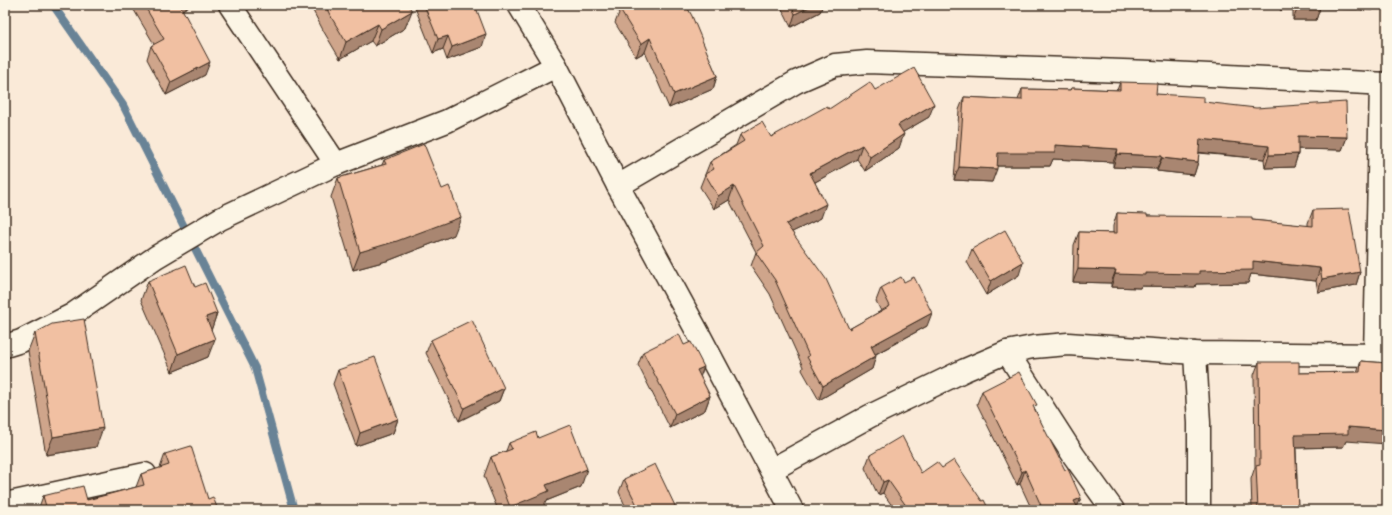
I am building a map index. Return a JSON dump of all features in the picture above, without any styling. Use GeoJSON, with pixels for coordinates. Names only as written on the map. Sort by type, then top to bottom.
{"type":"FeatureCollection","features":[{"type":"Feature","properties":{"kind":"street"},"geometry":{"type":"LineString","coordinates":[[230,5],[336,164]]}},
{"type":"Feature","properties":{"kind":"street"},"geometry":{"type":"LineString","coordinates":[[519,5],[556,66],[618,186],[792,510]]}},
{"type":"Feature","properties":{"kind":"street"},"geometry":{"type":"LineString","coordinates":[[618,186],[796,82],[835,65],[867,62],[907,63],[1151,72],[1384,84],[1381,355],[1195,352],[1068,344],[1033,347],[1007,352],[965,370],[870,416],[771,470]]}},
{"type":"Feature","properties":{"kind":"street"},"geometry":{"type":"LineString","coordinates":[[5,346],[20,341],[72,315],[173,246],[220,219],[336,164],[447,121],[556,66]]}},
{"type":"Feature","properties":{"kind":"street"},"geometry":{"type":"LineString","coordinates":[[1007,352],[1074,456],[1113,510]]}},
{"type":"Feature","properties":{"kind":"street"},"geometry":{"type":"LineString","coordinates":[[1195,352],[1199,423],[1199,510]]}},
{"type":"Feature","properties":{"kind":"street"},"geometry":{"type":"LineString","coordinates":[[5,504],[145,474]]}},
{"type":"Feature","properties":{"kind":"building"},"geometry":{"type":"Polygon","coordinates":[[[144,5],[180,5],[210,62],[171,82],[151,46],[164,39],[144,5]]]}},
{"type":"Feature","properties":{"kind":"building"},"geometry":{"type":"Polygon","coordinates":[[[325,5],[408,5],[412,11],[381,29],[378,24],[346,42],[325,5]]]}},
{"type":"Feature","properties":{"kind":"building"},"geometry":{"type":"Polygon","coordinates":[[[424,5],[475,5],[486,34],[452,47],[448,36],[438,39],[424,5]]]}},
{"type":"Feature","properties":{"kind":"building"},"geometry":{"type":"Polygon","coordinates":[[[627,5],[686,5],[717,76],[674,94],[650,38],[641,44],[620,10],[627,5]]]}},
{"type":"Feature","properties":{"kind":"building"},"geometry":{"type":"Polygon","coordinates":[[[791,5],[813,5],[795,14],[791,5]]]}},
{"type":"Feature","properties":{"kind":"building"},"geometry":{"type":"Polygon","coordinates":[[[1298,5],[1320,5],[1320,7],[1298,7],[1298,5]]]}},
{"type":"Feature","properties":{"kind":"building"},"geometry":{"type":"Polygon","coordinates":[[[914,68],[934,104],[898,125],[904,134],[870,157],[862,145],[810,173],[826,204],[786,224],[826,279],[849,329],[890,306],[881,288],[901,277],[904,282],[914,277],[932,313],[871,346],[876,356],[823,386],[807,357],[809,356],[775,280],[756,253],[764,246],[734,186],[718,196],[705,174],[714,169],[710,162],[744,141],[740,135],[762,122],[771,137],[827,106],[829,109],[870,82],[875,90],[914,68]]]}},
{"type":"Feature","properties":{"kind":"building"},"geometry":{"type":"Polygon","coordinates":[[[1120,82],[1157,83],[1156,94],[1204,97],[1204,102],[1256,108],[1346,102],[1347,137],[1298,136],[1298,154],[1269,155],[1269,146],[1200,139],[1198,162],[1162,158],[1162,156],[1117,154],[1118,149],[1055,145],[1055,153],[998,153],[997,169],[959,167],[964,97],[1022,100],[1022,89],[1071,90],[1071,88],[1120,90],[1120,82]]]}},
{"type":"Feature","properties":{"kind":"building"},"geometry":{"type":"Polygon","coordinates":[[[424,144],[442,189],[449,186],[461,217],[397,241],[360,252],[338,178],[386,164],[384,160],[424,144]]]}},
{"type":"Feature","properties":{"kind":"building"},"geometry":{"type":"Polygon","coordinates":[[[1349,209],[1360,272],[1322,279],[1320,268],[1253,261],[1253,270],[1199,271],[1199,274],[1115,274],[1116,270],[1078,269],[1079,232],[1117,233],[1117,213],[1147,214],[1147,216],[1252,217],[1252,220],[1313,226],[1313,210],[1349,209]]]}},
{"type":"Feature","properties":{"kind":"building"},"geometry":{"type":"Polygon","coordinates":[[[1005,230],[1023,262],[991,281],[972,249],[1005,230]]]}},
{"type":"Feature","properties":{"kind":"building"},"geometry":{"type":"Polygon","coordinates":[[[186,265],[195,287],[205,283],[217,313],[206,317],[215,339],[178,354],[148,281],[186,265]]]}},
{"type":"Feature","properties":{"kind":"building"},"geometry":{"type":"Polygon","coordinates":[[[84,319],[103,428],[53,437],[35,333],[52,324],[84,319]]]}},
{"type":"Feature","properties":{"kind":"building"},"geometry":{"type":"Polygon","coordinates":[[[472,320],[504,388],[464,408],[431,340],[472,320]]]}},
{"type":"Feature","properties":{"kind":"building"},"geometry":{"type":"Polygon","coordinates":[[[679,334],[684,345],[691,342],[704,367],[697,370],[710,396],[675,414],[643,352],[679,334]]]}},
{"type":"Feature","properties":{"kind":"building"},"geometry":{"type":"Polygon","coordinates":[[[375,357],[398,419],[360,433],[338,370],[375,357]]]}},
{"type":"Feature","properties":{"kind":"building"},"geometry":{"type":"Polygon","coordinates":[[[1361,361],[1387,363],[1387,430],[1348,427],[1348,434],[1295,435],[1298,510],[1258,510],[1256,466],[1260,465],[1259,362],[1299,362],[1299,373],[1360,372],[1361,361]]]}},
{"type":"Feature","properties":{"kind":"building"},"geometry":{"type":"Polygon","coordinates":[[[1019,372],[1037,405],[1033,406],[1065,470],[1068,469],[1081,498],[1074,501],[1079,510],[1043,510],[1025,470],[1022,472],[982,391],[1019,372]]]}},
{"type":"Feature","properties":{"kind":"building"},"geometry":{"type":"Polygon","coordinates":[[[570,425],[587,469],[546,485],[549,491],[510,507],[491,457],[512,449],[509,443],[536,432],[538,438],[570,425]]]}},
{"type":"Feature","properties":{"kind":"building"},"geometry":{"type":"Polygon","coordinates":[[[902,436],[921,473],[937,462],[942,468],[954,460],[982,501],[984,500],[989,510],[909,510],[888,480],[883,482],[870,455],[902,436]]]}},
{"type":"Feature","properties":{"kind":"building"},"geometry":{"type":"Polygon","coordinates":[[[191,446],[208,499],[213,497],[218,510],[47,510],[43,496],[83,486],[87,500],[144,485],[141,474],[169,465],[165,454],[191,446]]]}},
{"type":"Feature","properties":{"kind":"building"},"geometry":{"type":"Polygon","coordinates":[[[655,464],[677,510],[633,510],[638,507],[624,479],[655,464]]]}},
{"type":"Feature","properties":{"kind":"building"},"geometry":{"type":"Polygon","coordinates":[[[763,503],[768,510],[751,510],[763,503]]]}},
{"type":"Feature","properties":{"kind":"waterway"},"geometry":{"type":"LineString","coordinates":[[53,5],[123,105],[255,368],[294,510]]}}]}
